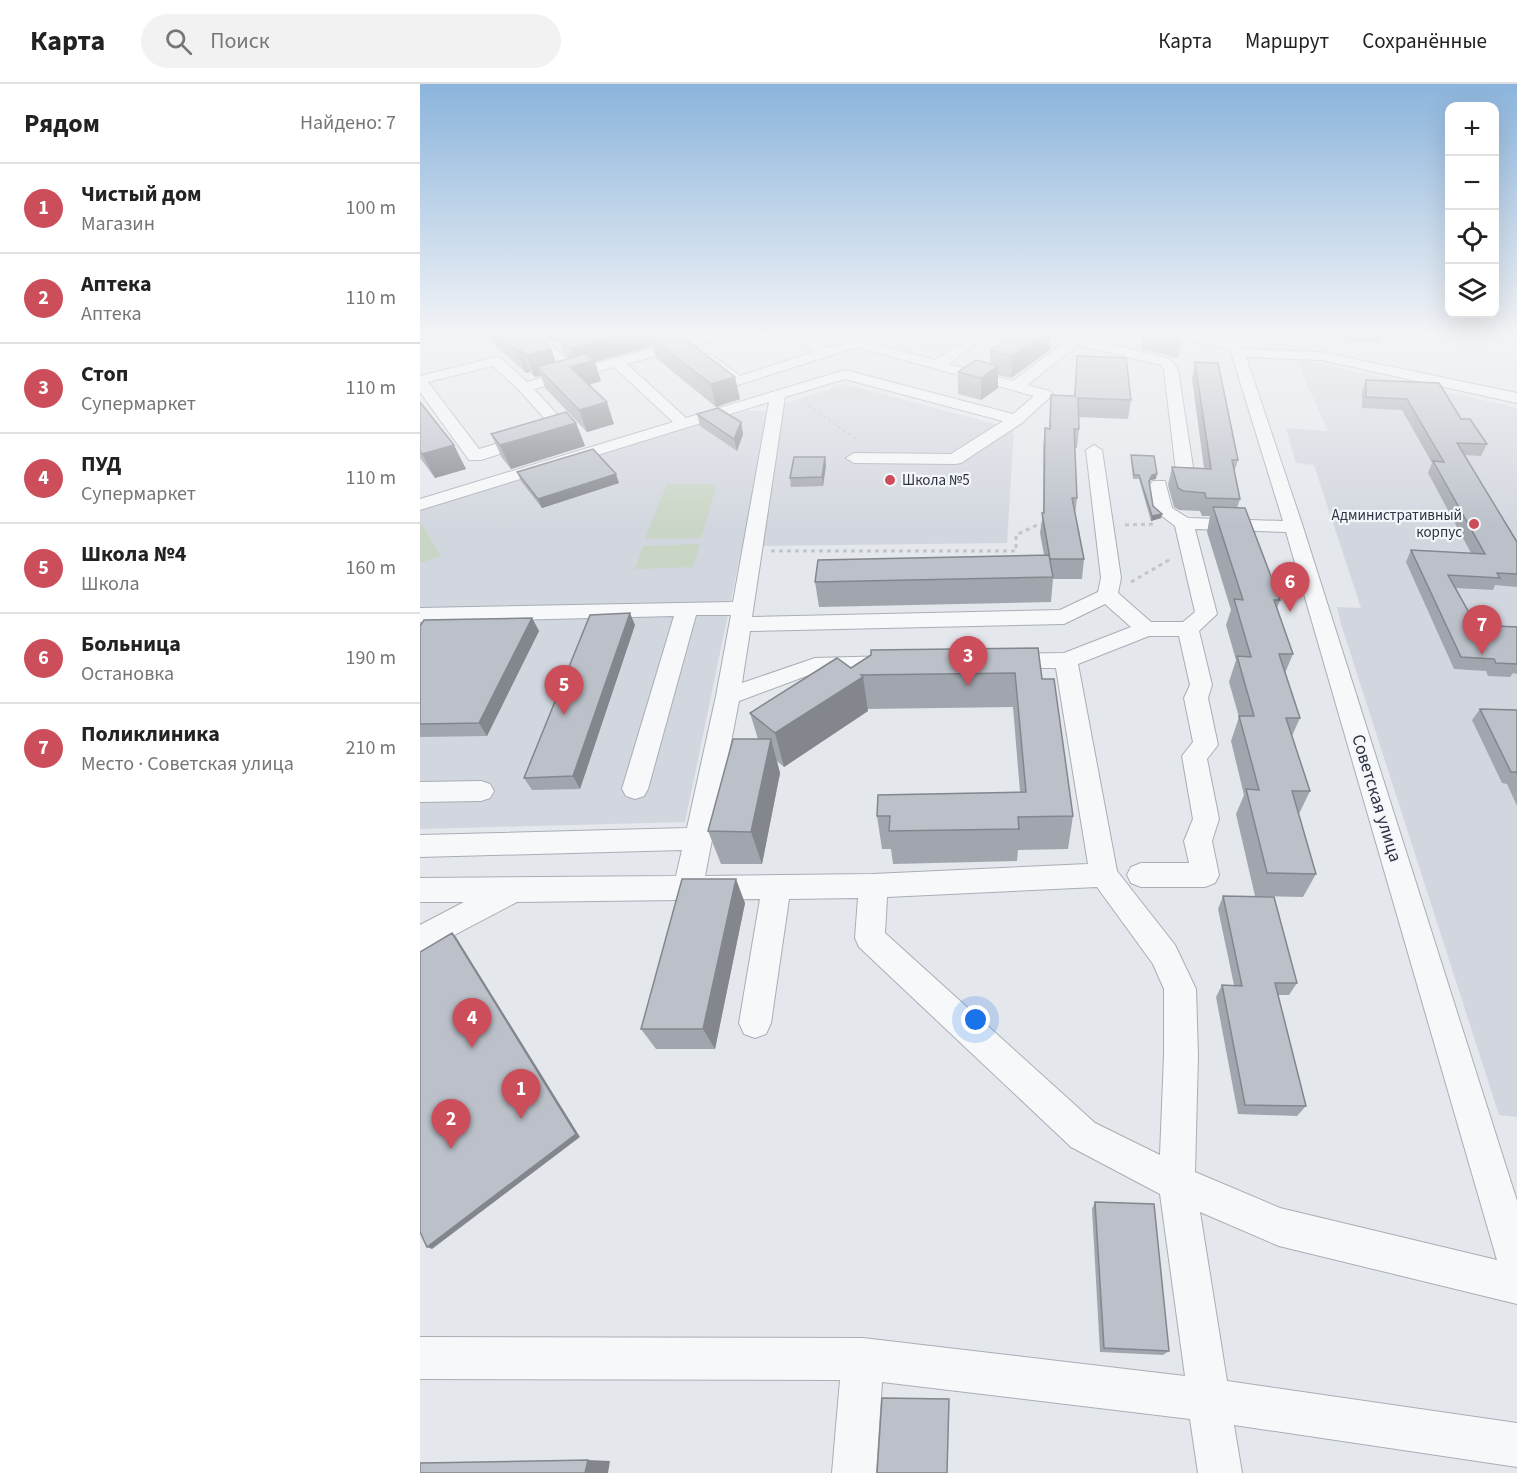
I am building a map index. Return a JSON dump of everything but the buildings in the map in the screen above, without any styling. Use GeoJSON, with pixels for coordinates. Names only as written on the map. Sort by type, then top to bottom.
{"type":"FeatureCollection","features":[{"type":"Feature","properties":{"kind":"street"},"geometry":{"type":"LineString","coordinates":[[427,401],[474,456],[562,429],[536,400]]}},
{"type":"Feature","properties":{"kind":"street"},"geometry":{"type":"LineString","coordinates":[[658,400],[684,424]]}},
{"type":"Feature","properties":{"kind":"street"},"geometry":{"type":"LineString","coordinates":[[420,505],[762,400]]}},
{"type":"Feature","properties":{"kind":"street"},"geometry":{"type":"LineString","coordinates":[[688,888],[728,696],[777,400]]}},
{"type":"Feature","properties":{"kind":"street"},"geometry":{"type":"LineString","coordinates":[[941,400],[1016,420]]}},
{"type":"Feature","properties":{"kind":"street"},"geometry":{"type":"LineString","coordinates":[[854,458],[955,459],[1016,420],[1039,400]]}},
{"type":"Feature","properties":{"kind":"street"},"geometry":{"type":"LineString","coordinates":[[1175,400],[1186,480]]}},
{"type":"Feature","properties":{"kind":"street","name":"Советская улица"},"geometry":{"type":"LineString","coordinates":[[1255,400],[1517,1262]]}},
{"type":"Feature","properties":{"kind":"street"},"geometry":{"type":"LineString","coordinates":[[1094,450],[1111,578],[1107,596]]}},
{"type":"Feature","properties":{"kind":"street"},"geometry":{"type":"LineString","coordinates":[[1159,485],[1163,510],[1184,523],[1294,527]]}},
{"type":"Feature","properties":{"kind":"street"},"geometry":{"type":"LineString","coordinates":[[982,662],[1066,660],[1146,629],[1188,629],[1206,614],[1184,523]]}},
{"type":"Feature","properties":{"kind":"street"},"geometry":{"type":"LineString","coordinates":[[420,615],[687,609],[741,616],[1064,617],[1107,596]]}},
{"type":"Feature","properties":{"kind":"street"},"geometry":{"type":"LineString","coordinates":[[1107,596],[1146,629]]}},
{"type":"Feature","properties":{"kind":"street"},"geometry":{"type":"LineString","coordinates":[[634,789],[687,609]]}},
{"type":"Feature","properties":{"kind":"street"},"geometry":{"type":"LineString","coordinates":[[1141,875],[1205,875],[1198,841],[1206,819],[1194,756],[1206,745],[1196,698],[1201,685],[1188,629]]}},
{"type":"Feature","properties":{"kind":"street"},"geometry":{"type":"LineString","coordinates":[[1066,660],[1104,875],[1164,955],[1180,989],[1178,1183],[1220,1473]]}},
{"type":"Feature","properties":{"kind":"street"},"geometry":{"type":"LineString","coordinates":[[728,696],[815,665],[911,663]]}},
{"type":"Feature","properties":{"kind":"street"},"geometry":{"type":"LineString","coordinates":[[420,792],[481,791]]}},
{"type":"Feature","properties":{"kind":"street"},"geometry":{"type":"LineString","coordinates":[[420,846],[698,839]]}},
{"type":"Feature","properties":{"kind":"street"},"geometry":{"type":"LineString","coordinates":[[420,890],[873,886],[1104,875]]}},
{"type":"Feature","properties":{"kind":"street"},"geometry":{"type":"LineString","coordinates":[[873,886],[870,938],[1083,1135],[1178,1183],[1279,1227],[1517,1284]]}},
{"type":"Feature","properties":{"kind":"street"},"geometry":{"type":"LineString","coordinates":[[755,1023],[776,887]]}},
{"type":"Feature","properties":{"kind":"street"},"geometry":{"type":"LineString","coordinates":[[420,940],[513,890]]}},
{"type":"Feature","properties":{"kind":"street"},"geometry":{"type":"LineString","coordinates":[[420,1358],[863,1359],[1211,1400],[1517,1445]]}},
{"type":"Feature","properties":{"kind":"street"},"geometry":{"type":"LineString","coordinates":[[854,1473],[863,1359]]}},
{"type":"Feature","properties":{"kind":"path"},"geometry":{"type":"LineString","coordinates":[[801,400],[884,458]]}},
{"type":"Feature","properties":{"kind":"path"},"geometry":{"type":"LineString","coordinates":[[1104,525],[1184,523]]}},
{"type":"Feature","properties":{"kind":"path"},"geometry":{"type":"LineString","coordinates":[[752,551],[1016,551],[1016,535],[1037,525],[1048,525]]}},
{"type":"Feature","properties":{"kind":"path"},"geometry":{"type":"LineString","coordinates":[[1107,596],[1190,549]]}},
{"type":"Feature","properties":{"kind":"shaded area"},"geometry":{"type":"Polygon","coordinates":[[[797,400],[904,400],[1014,429],[1007,543],[762,546],[784,404],[797,400]]]}},
{"type":"Feature","properties":{"kind":"shaded area"},"geometry":{"type":"Polygon","coordinates":[[[1314,400],[1481,400],[1517,408],[1517,1117],[1499,1115],[1337,607],[1361,608],[1314,465],[1296,463],[1286,428],[1328,431],[1314,400]]]}},
{"type":"Feature","properties":{"kind":"shaded area"},"geometry":{"type":"Polygon","coordinates":[[[739,411],[770,411],[685,822],[420,829],[420,511],[739,411]]]}},
{"type":"Feature","properties":{"kind":"green space"},"geometry":{"type":"Polygon","coordinates":[[[667,484],[717,484],[701,538],[645,539],[667,484]]]}},
{"type":"Feature","properties":{"kind":"green space"},"geometry":{"type":"Polygon","coordinates":[[[420,522],[441,556],[420,563],[420,522]]]}},
{"type":"Feature","properties":{"kind":"green space"},"geometry":{"type":"Polygon","coordinates":[[[700,544],[693,567],[635,569],[643,546],[700,544]]]}},
{"type":"Feature","properties":{"kind":"place","name":"Школа №5"},"geometry":{"type":"Point","coordinates":[890,480]}},
{"type":"Feature","properties":{"kind":"place","name":"Административный корпус"},"geometry":{"type":"Point","coordinates":[1474,524]}},
{"type":"Feature","properties":{"kind":"place","name":"Больница"},"geometry":{"type":"Point","coordinates":[1290,612]}},
{"type":"Feature","properties":{"kind":"place","name":"Поликлиника"},"geometry":{"type":"Point","coordinates":[1482,655]}},
{"type":"Feature","properties":{"kind":"place","name":"Стоп"},"geometry":{"type":"Point","coordinates":[968,686]}},
{"type":"Feature","properties":{"kind":"place","name":"Школа №4"},"geometry":{"type":"Point","coordinates":[564,715]}},
{"type":"Feature","properties":{"kind":"place","name":"ПУД"},"geometry":{"type":"Point","coordinates":[472,1048]}},
{"type":"Feature","properties":{"kind":"place","name":"Чистый дом"},"geometry":{"type":"Point","coordinates":[521,1119]}},
{"type":"Feature","properties":{"kind":"place","name":"Аптека"},"geometry":{"type":"Point","coordinates":[451,1149]}}]}
